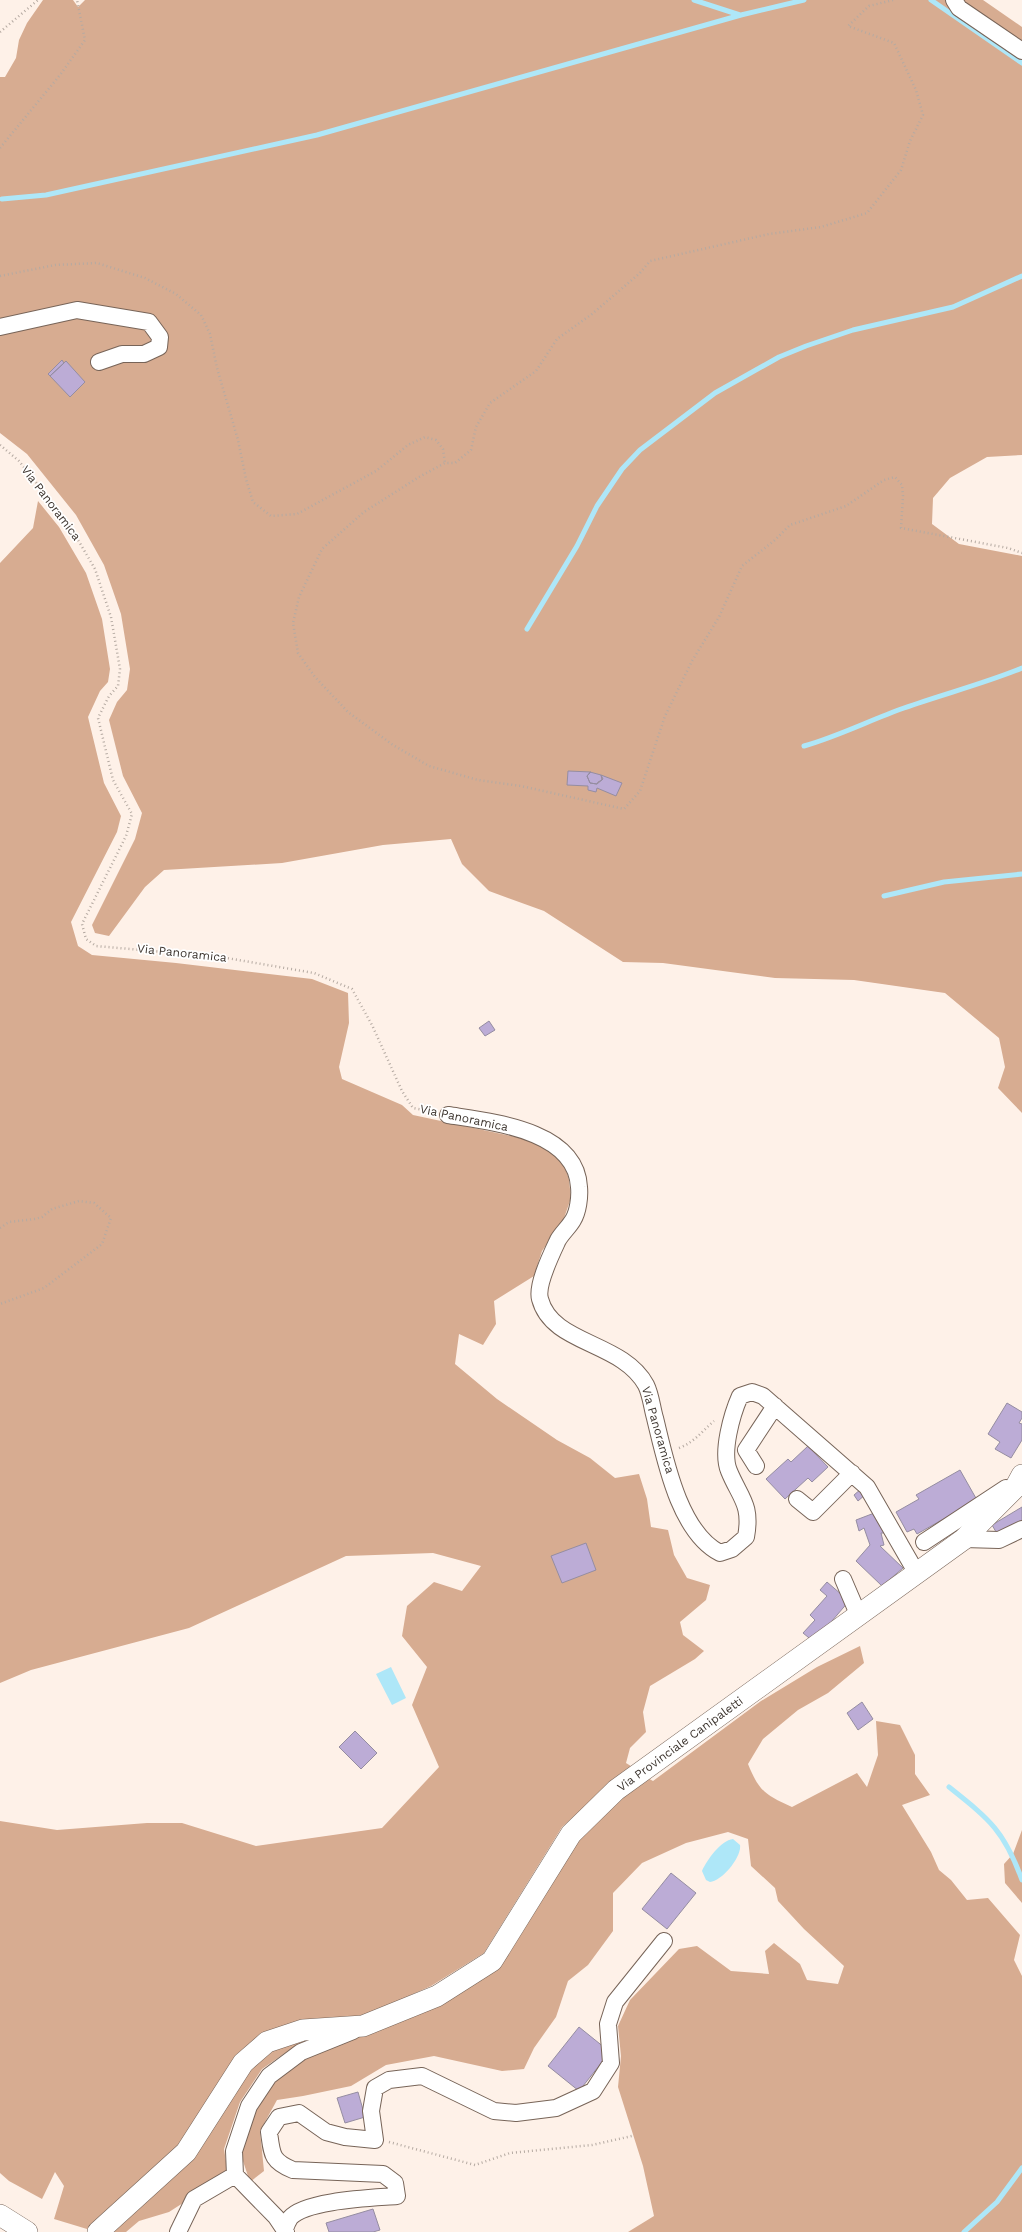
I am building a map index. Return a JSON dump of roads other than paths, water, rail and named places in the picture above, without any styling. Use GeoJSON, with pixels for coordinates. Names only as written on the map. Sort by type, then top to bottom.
{"type":"FeatureCollection","features":[{"type":"Feature","properties":{"kind":"main road","name":"Via Provinciale Canipaletti"},"geometry":{"type":"LineString","coordinates":[[98,2232],[186,2152],[243,2063],[267,2042],[303,2030],[363,2026],[436,1996],[492,1961],[570,1834],[616,1790],[916,1572],[964,1540],[1015,1488],[1022,1476]]}},
{"type":"Feature","properties":{"kind":"main road"},"geometry":{"type":"LineString","coordinates":[[0,2215],[28,2232]]}},
{"type":"Feature","properties":{"kind":"street"},"geometry":{"type":"LineString","coordinates":[[954,0],[959,8],[1022,51]]}},
{"type":"Feature","properties":{"kind":"street"},"geometry":{"type":"LineString","coordinates":[[0,327],[78,310],[149,322],[160,337],[159,347],[144,354],[122,354],[99,362]]}},
{"type":"Feature","properties":{"kind":"street","name":"Via Panoramica"},"geometry":{"type":"LineString","coordinates":[[448,1115],[493,1122],[528,1133],[548,1140],[568,1156],[578,1175],[580,1196],[574,1219],[559,1240],[542,1280],[539,1297],[548,1316],[568,1333],[614,1355],[639,1372],[647,1388],[671,1477],[686,1514],[708,1547],[720,1553],[732,1549],[746,1537],[749,1522],[743,1496],[728,1470],[726,1451],[734,1409],[740,1396],[752,1392],[763,1396],[867,1487],[916,1572]]}},
{"type":"Feature","properties":{"kind":"street"},"geometry":{"type":"LineString","coordinates":[[756,1466],[746,1450],[775,1406]]}},
{"type":"Feature","properties":{"kind":"street"},"geometry":{"type":"LineString","coordinates":[[797,1499],[813,1512],[852,1473]]}},
{"type":"Feature","properties":{"kind":"street"},"geometry":{"type":"LineString","coordinates":[[924,1542],[1022,1476]]}},
{"type":"Feature","properties":{"kind":"street"},"geometry":{"type":"LineString","coordinates":[[964,1540],[999,1540],[1022,1529]]}},
{"type":"Feature","properties":{"kind":"street"},"geometry":{"type":"LineString","coordinates":[[843,1579],[858,1614]]}},
{"type":"Feature","properties":{"kind":"street"},"geometry":{"type":"LineString","coordinates":[[286,2231],[291,2218],[309,2207],[352,2200],[397,2196],[395,2183],[383,2174],[293,2170],[282,2165],[272,2156],[269,2132],[279,2117],[299,2113],[326,2132],[345,2137],[375,2140],[372,2112],[374,2088],[389,2080],[422,2076],[494,2111],[516,2113],[556,2108],[593,2091],[611,2063],[608,2024],[615,2002],[664,1941]]}},
{"type":"Feature","properties":{"kind":"street"},"geometry":{"type":"LineString","coordinates":[[286,2231],[276,2218],[235,2175],[234,2151],[249,2106],[269,2076],[302,2052],[363,2026]]}},
{"type":"Feature","properties":{"kind":"street"},"geometry":{"type":"LineString","coordinates":[[178,2232],[194,2199],[235,2175]]}},
{"type":"Feature","properties":{"kind":"water"},"geometry":{"type":"Polygon","coordinates":[[[391,1667],[406,1698],[392,1705],[376,1674],[391,1667]]]}},
{"type":"Feature","properties":{"kind":"water"},"geometry":{"type":"Polygon","coordinates":[[[733,1839],[740,1845],[740,1850],[735,1862],[715,1881],[710,1882],[706,1880],[702,1871],[707,1862],[719,1847],[728,1840],[733,1839]]]}},
{"type":"Feature","properties":{"kind":"waterway"},"geometry":{"type":"LineString","coordinates":[[694,0],[740,15]]}},
{"type":"Feature","properties":{"kind":"waterway"},"geometry":{"type":"LineString","coordinates":[[2,199],[46,195],[317,135],[741,15],[804,0]]}},
{"type":"Feature","properties":{"kind":"waterway"},"geometry":{"type":"LineString","coordinates":[[931,0],[1022,63]]}},
{"type":"Feature","properties":{"kind":"waterway"},"geometry":{"type":"LineString","coordinates":[[527,629],[577,546],[597,506],[622,469],[640,450],[715,393],[779,357],[806,346],[853,330],[953,307],[1022,276]]}},
{"type":"Feature","properties":{"kind":"waterway"},"geometry":{"type":"LineString","coordinates":[[804,746],[830,738],[904,708],[1022,668]]}},
{"type":"Feature","properties":{"kind":"waterway"},"geometry":{"type":"LineString","coordinates":[[884,896],[944,882],[1022,874]]}},
{"type":"Feature","properties":{"kind":"waterway"},"geometry":{"type":"LineString","coordinates":[[949,1787],[985,1817],[1002,1837],[1009,1849],[1022,1880]]}},
{"type":"Feature","properties":{"kind":"waterway"},"geometry":{"type":"LineString","coordinates":[[964,2232],[997,2202],[1022,2168]]}}]}
